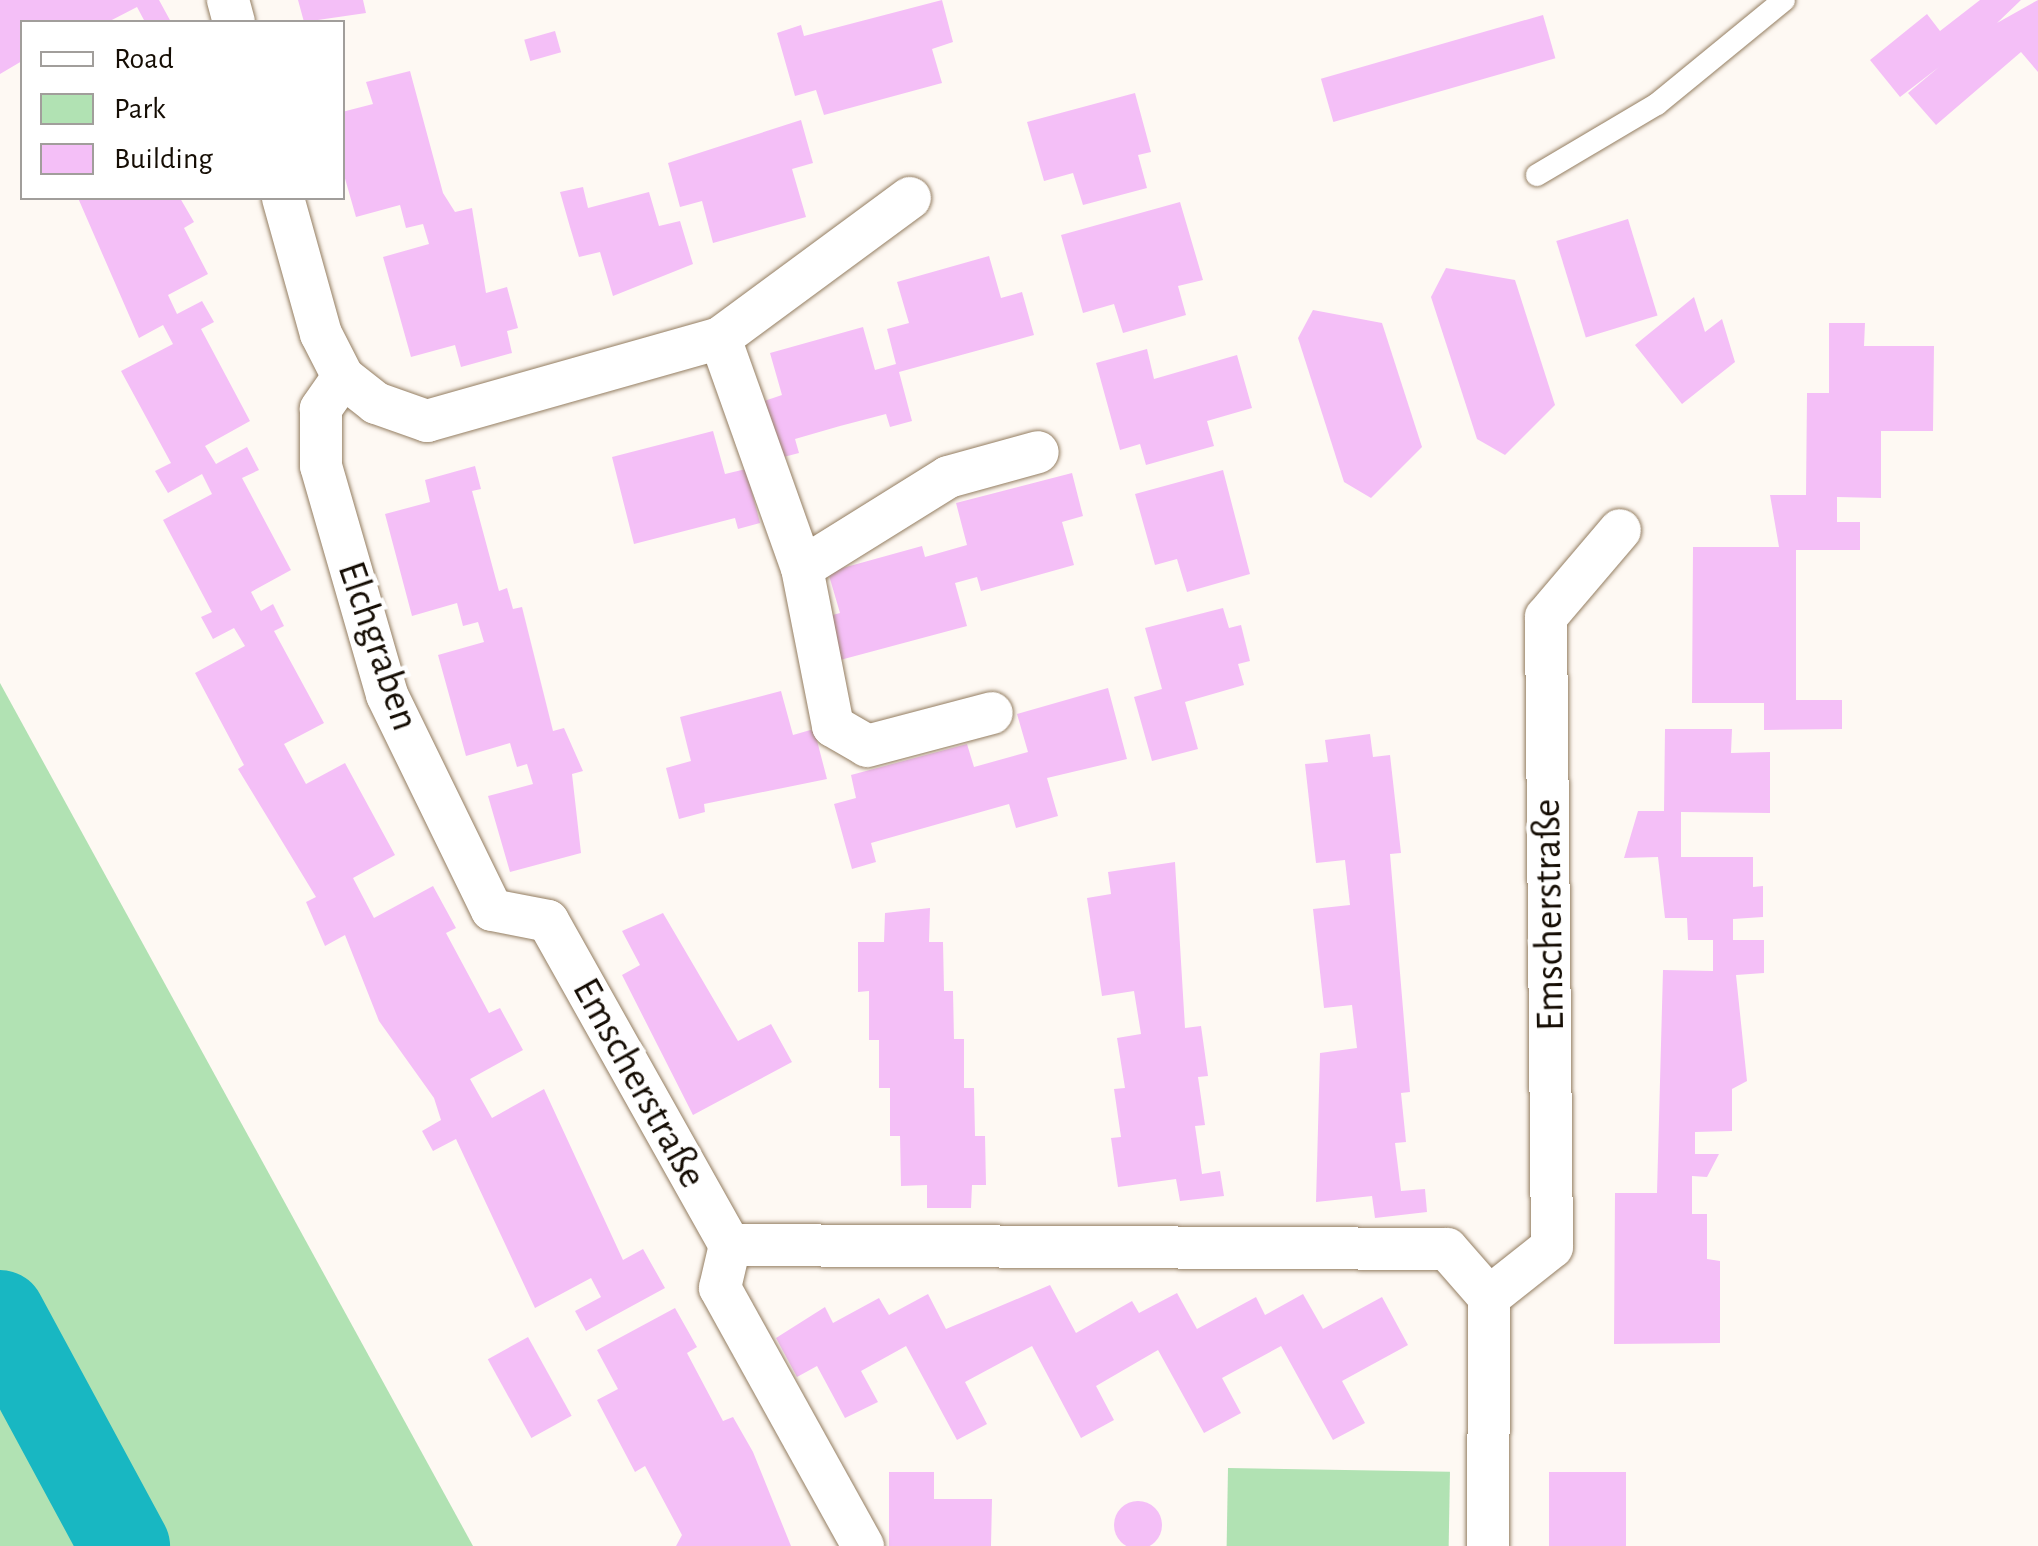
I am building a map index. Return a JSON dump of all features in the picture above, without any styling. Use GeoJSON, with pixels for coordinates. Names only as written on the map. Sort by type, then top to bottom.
{"type":"FeatureCollection","features":[{"type":"Feature","properties":{"kind":"street"},"geometry":{"type":"LineString","coordinates":[[284,200],[321,334],[343,378],[376,403],[428,421],[720,338],[910,198]]}},
{"type":"Feature","properties":{"kind":"street"},"geometry":{"type":"LineString","coordinates":[[720,338],[802,568],[833,726],[867,746],[992,713]]}},
{"type":"Feature","properties":{"kind":"street","name":"Elchgraben"},"geometry":{"type":"LineString","coordinates":[[343,378],[320,410],[321,466],[387,695],[492,910],[548,922]]}},
{"type":"Feature","properties":{"kind":"street"},"geometry":{"type":"LineString","coordinates":[[802,568],[948,478],[1038,452]]}},
{"type":"Feature","properties":{"kind":"street","name":"Emscherstraße"},"geometry":{"type":"LineString","coordinates":[[1488,1298],[1552,1247],[1546,617],[1620,530]]}},
{"type":"Feature","properties":{"kind":"street","name":"Emscherstraße"},"geometry":{"type":"LineString","coordinates":[[548,922],[730,1246]]}},
{"type":"Feature","properties":{"kind":"street"},"geometry":{"type":"LineString","coordinates":[[863,1546],[720,1288],[730,1246],[1447,1249],[1488,1298],[1488,1546]]}},
{"type":"Feature","properties":{"kind":"lane"},"geometry":{"type":"LineString","coordinates":[[1538,175],[1657,104],[1784,0]]}},
{"type":"Feature","properties":{"kind":"green space"},"geometry":{"type":"Polygon","coordinates":[[[0,683],[273,1181],[473,1546],[0,1546],[0,683]]]}},
{"type":"Feature","properties":{"kind":"green space"},"geometry":{"type":"Polygon","coordinates":[[[1228,1468],[1450,1472],[1449,1546],[1227,1546],[1228,1468]]]}},
{"type":"Feature","properties":{"kind":"building"},"geometry":{"type":"Polygon","coordinates":[[[0,0],[159,0],[170,20],[144,20],[137,7],[112,20],[20,20],[20,62],[0,74],[0,0]]]}},
{"type":"Feature","properties":{"kind":"building"},"geometry":{"type":"Polygon","coordinates":[[[298,0],[363,0],[366,13],[318,20],[303,20],[298,0]]]}},
{"type":"Feature","properties":{"kind":"building"},"geometry":{"type":"Polygon","coordinates":[[[942,0],[953,42],[932,49],[942,83],[824,115],[816,90],[795,96],[777,33],[801,25],[804,36],[942,0]]]}},
{"type":"Feature","properties":{"kind":"building"},"geometry":{"type":"Polygon","coordinates":[[[1980,0],[2021,0],[1997,23],[2038,0],[2038,72],[2021,52],[1936,125],[1908,93],[1939,67],[1900,97],[1870,60],[1927,14],[1940,31],[1980,0]]]}},
{"type":"Feature","properties":{"kind":"building"},"geometry":{"type":"Polygon","coordinates":[[[1543,15],[1555,58],[1333,122],[1321,79],[1543,15]]]}},
{"type":"Feature","properties":{"kind":"building"},"geometry":{"type":"Polygon","coordinates":[[[555,31],[561,52],[530,61],[524,40],[555,31]]]}},
{"type":"Feature","properties":{"kind":"building"},"geometry":{"type":"Polygon","coordinates":[[[410,71],[443,193],[455,212],[472,208],[486,293],[507,287],[518,328],[507,331],[512,353],[461,367],[455,345],[411,357],[383,257],[429,244],[423,224],[406,228],[400,205],[356,217],[345,178],[345,111],[373,104],[366,82],[410,71]]]}},
{"type":"Feature","properties":{"kind":"building"},"geometry":{"type":"Polygon","coordinates":[[[1135,93],[1151,152],[1138,155],[1147,188],[1083,205],[1073,173],[1044,181],[1027,122],[1135,93]]]}},
{"type":"Feature","properties":{"kind":"building"},"geometry":{"type":"Polygon","coordinates":[[[801,120],[813,163],[792,169],[806,217],[713,243],[702,201],[680,207],[668,163],[801,120]]]}},
{"type":"Feature","properties":{"kind":"building"},"geometry":{"type":"Polygon","coordinates":[[[583,187],[588,208],[649,192],[659,226],[680,221],[693,264],[613,296],[600,252],[579,257],[560,192],[583,187]]]}},
{"type":"Feature","properties":{"kind":"building"},"geometry":{"type":"Polygon","coordinates":[[[79,200],[181,200],[194,222],[184,228],[208,274],[168,295],[177,314],[202,301],[214,322],[201,329],[250,421],[205,446],[216,464],[247,447],[259,470],[242,478],[291,570],[251,592],[261,611],[273,604],[284,626],[274,631],[324,723],[284,744],[306,784],[345,763],[395,855],[353,878],[374,918],[433,886],[456,928],[446,933],[489,1013],[500,1008],[523,1050],[470,1079],[492,1118],[544,1089],[623,1260],[643,1249],[665,1288],[586,1331],[575,1311],[601,1297],[591,1278],[535,1308],[456,1139],[433,1151],[422,1131],[441,1120],[434,1098],[379,1021],[345,935],[325,946],[306,902],[316,897],[238,769],[244,765],[195,673],[245,646],[234,628],[213,639],[201,617],[212,612],[163,520],[212,494],[202,474],[168,493],[155,471],[171,463],[121,371],[173,344],[163,325],[139,338],[79,200]]]}},
{"type":"Feature","properties":{"kind":"building"},"geometry":{"type":"Polygon","coordinates":[[[1180,202],[1203,280],[1178,286],[1186,315],[1123,333],[1114,304],[1083,313],[1061,235],[1180,202]]]}},
{"type":"Feature","properties":{"kind":"building"},"geometry":{"type":"Polygon","coordinates":[[[1628,219],[1658,316],[1586,338],[1556,241],[1628,219]]]}},
{"type":"Feature","properties":{"kind":"building"},"geometry":{"type":"Polygon","coordinates":[[[989,256],[1001,298],[1022,292],[1034,335],[899,372],[912,421],[890,427],[886,414],[840,426],[795,439],[799,453],[776,459],[761,402],[782,395],[770,353],[863,327],[875,370],[896,364],[887,329],[909,323],[897,282],[989,256]]]}},
{"type":"Feature","properties":{"kind":"building"},"geometry":{"type":"Polygon","coordinates":[[[1446,268],[1515,280],[1555,405],[1505,455],[1477,439],[1431,297],[1446,268]]]}},
{"type":"Feature","properties":{"kind":"building"},"geometry":{"type":"Polygon","coordinates":[[[1694,297],[1705,332],[1722,319],[1735,362],[1682,404],[1635,345],[1694,297]]]}},
{"type":"Feature","properties":{"kind":"building"},"geometry":{"type":"Polygon","coordinates":[[[1313,310],[1382,323],[1422,447],[1371,498],[1344,482],[1298,338],[1313,310]]]}},
{"type":"Feature","properties":{"kind":"building"},"geometry":{"type":"Polygon","coordinates":[[[1829,323],[1865,323],[1864,346],[1934,346],[1933,431],[1881,431],[1881,498],[1837,497],[1837,522],[1860,522],[1860,550],[1796,550],[1796,700],[1842,700],[1842,729],[1764,730],[1764,703],[1692,703],[1693,547],[1779,547],[1770,495],[1806,495],[1807,393],[1829,393],[1829,323]]]}},
{"type":"Feature","properties":{"kind":"building"},"geometry":{"type":"Polygon","coordinates":[[[1147,349],[1154,379],[1237,355],[1252,408],[1207,421],[1214,446],[1146,465],[1140,444],[1120,450],[1096,363],[1147,349]]]}},
{"type":"Feature","properties":{"kind":"building"},"geometry":{"type":"Polygon","coordinates":[[[713,431],[725,474],[746,469],[760,523],[738,529],[735,518],[634,544],[612,457],[713,431]]]}},
{"type":"Feature","properties":{"kind":"building"},"geometry":{"type":"Polygon","coordinates":[[[475,466],[481,489],[472,491],[499,591],[507,588],[513,609],[522,607],[553,731],[564,728],[583,771],[572,774],[581,853],[510,872],[488,796],[533,784],[527,764],[517,767],[510,743],[466,756],[438,655],[484,642],[478,622],[463,626],[457,603],[412,616],[385,514],[430,502],[425,480],[475,466]]]}},
{"type":"Feature","properties":{"kind":"building"},"geometry":{"type":"Polygon","coordinates":[[[1223,470],[1250,574],[1187,592],[1177,559],[1155,565],[1135,494],[1223,470]]]}},
{"type":"Feature","properties":{"kind":"building"},"geometry":{"type":"Polygon","coordinates":[[[1072,473],[1083,516],[1062,522],[1074,565],[981,591],[977,577],[955,583],[967,626],[829,663],[818,619],[840,613],[828,572],[922,546],[925,557],[967,545],[956,503],[1072,473]]]}},
{"type":"Feature","properties":{"kind":"building"},"geometry":{"type":"Polygon","coordinates":[[[1223,608],[1229,628],[1241,625],[1250,661],[1238,664],[1244,685],[1185,702],[1198,749],[1152,761],[1134,697],[1162,689],[1145,628],[1223,608]]]}},
{"type":"Feature","properties":{"kind":"building"},"geometry":{"type":"Polygon","coordinates":[[[1108,688],[1127,759],[1047,778],[1058,816],[1016,828],[1009,804],[871,843],[876,862],[852,869],[834,804],[856,798],[851,775],[967,744],[974,767],[1028,752],[1017,714],[1108,688]]]}},
{"type":"Feature","properties":{"kind":"building"},"geometry":{"type":"Polygon","coordinates":[[[781,691],[793,735],[814,729],[827,779],[704,804],[705,812],[679,819],[666,768],[691,761],[680,717],[781,691]]]}},
{"type":"Feature","properties":{"kind":"building"},"geometry":{"type":"Polygon","coordinates":[[[1665,729],[1732,729],[1731,753],[1770,752],[1770,813],[1681,812],[1681,857],[1753,857],[1753,887],[1763,886],[1763,917],[1733,919],[1733,940],[1764,940],[1764,973],[1736,975],[1747,1081],[1732,1089],[1732,1131],[1695,1132],[1695,1154],[1719,1154],[1707,1177],[1692,1176],[1692,1214],[1707,1214],[1707,1259],[1720,1261],[1720,1343],[1614,1344],[1615,1193],[1657,1193],[1663,970],[1713,971],[1713,940],[1688,940],[1687,918],[1665,918],[1658,857],[1624,858],[1638,811],[1664,811],[1665,729]]]}},
{"type":"Feature","properties":{"kind":"building"},"geometry":{"type":"Polygon","coordinates":[[[1370,734],[1373,757],[1390,755],[1401,853],[1390,854],[1410,1092],[1401,1093],[1406,1142],[1395,1143],[1401,1191],[1425,1189],[1427,1212],[1375,1218],[1372,1196],[1316,1202],[1320,1053],[1357,1048],[1352,1005],[1324,1008],[1313,909],[1350,905],[1345,860],[1316,863],[1305,764],[1328,762],[1325,740],[1370,734]]]}},
{"type":"Feature","properties":{"kind":"building"},"geometry":{"type":"Polygon","coordinates":[[[1175,862],[1185,1028],[1201,1026],[1208,1076],[1198,1077],[1205,1125],[1195,1126],[1202,1174],[1220,1171],[1224,1196],[1180,1201],[1176,1179],[1118,1187],[1111,1138],[1121,1137],[1114,1089],[1125,1088],[1117,1038],[1141,1034],[1134,991],[1102,996],[1087,898],[1111,894],[1108,872],[1175,862]]]}},
{"type":"Feature","properties":{"kind":"building"},"geometry":{"type":"Polygon","coordinates":[[[930,908],[929,942],[943,942],[944,991],[953,991],[954,1039],[964,1039],[964,1088],[974,1088],[975,1136],[985,1136],[986,1185],[972,1185],[971,1208],[927,1208],[927,1185],[901,1186],[900,1136],[890,1136],[890,1088],[879,1088],[879,1040],[869,1040],[869,991],[858,992],[858,942],[884,942],[885,913],[930,908]]]}},
{"type":"Feature","properties":{"kind":"building"},"geometry":{"type":"Polygon","coordinates":[[[663,913],[738,1041],[771,1024],[792,1062],[693,1115],[622,975],[640,965],[622,931],[663,913]]]}},
{"type":"Feature","properties":{"kind":"building"},"geometry":{"type":"Polygon","coordinates":[[[1050,1285],[1076,1333],[1132,1301],[1139,1313],[1177,1293],[1197,1329],[1256,1297],[1265,1315],[1303,1294],[1323,1329],[1382,1297],[1408,1345],[1342,1381],[1365,1423],[1333,1440],[1281,1346],[1222,1378],[1241,1413],[1204,1433],[1158,1350],[1096,1386],[1114,1420],[1081,1438],[1032,1346],[965,1382],[987,1424],[957,1440],[906,1346],[861,1371],[878,1402],[845,1418],[817,1366],[797,1377],[776,1338],[825,1307],[833,1323],[879,1298],[889,1315],[928,1294],[946,1329],[1050,1285]]]}},
{"type":"Feature","properties":{"kind":"building"},"geometry":{"type":"Polygon","coordinates":[[[675,1308],[697,1347],[687,1353],[723,1421],[733,1417],[753,1452],[791,1546],[676,1546],[682,1535],[645,1466],[635,1472],[597,1400],[618,1389],[597,1350],[675,1308]]]}},
{"type":"Feature","properties":{"kind":"building"},"geometry":{"type":"Polygon","coordinates":[[[528,1337],[572,1416],[531,1438],[488,1359],[528,1337]]]}},
{"type":"Feature","properties":{"kind":"building"},"geometry":{"type":"Polygon","coordinates":[[[889,1472],[934,1472],[934,1499],[992,1499],[991,1546],[889,1546],[889,1472]]]}},
{"type":"Feature","properties":{"kind":"building"},"geometry":{"type":"Polygon","coordinates":[[[1549,1472],[1626,1472],[1626,1546],[1549,1546],[1549,1472]]]}},
{"type":"Feature","properties":{"kind":"building"},"geometry":{"type":"Polygon","coordinates":[[[1129,1502],[1147,1502],[1161,1516],[1161,1534],[1148,1547],[1128,1547],[1115,1534],[1115,1516],[1129,1502]]]}},
{"type":"Feature","properties":{"kind":"waterway"},"geometry":{"type":"LineString","coordinates":[[0,1315],[125,1546]]}}]}
